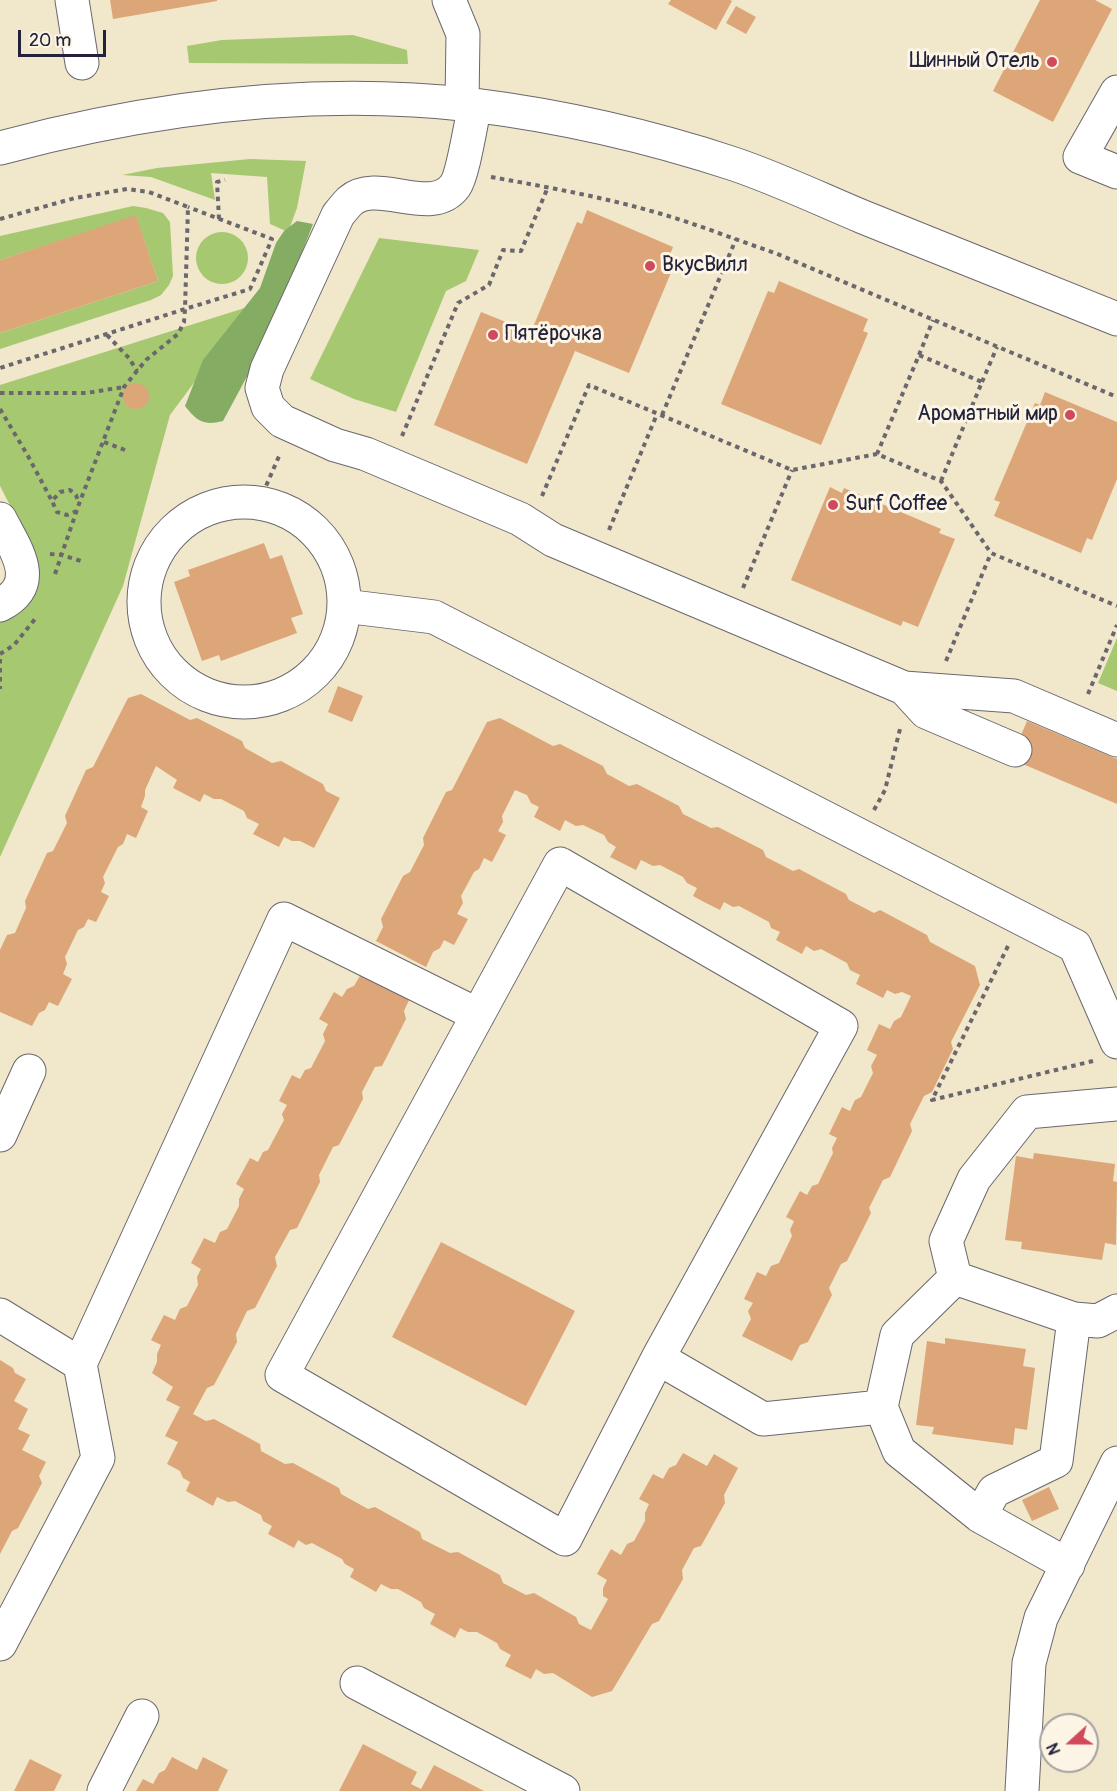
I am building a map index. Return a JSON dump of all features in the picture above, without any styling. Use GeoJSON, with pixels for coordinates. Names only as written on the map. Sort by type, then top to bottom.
{"type":"FeatureCollection","features":[{"type":"Feature","properties":{"kind":"street"},"geometry":{"type":"LineString","coordinates":[[72,0],[82,63]]}},
{"type":"Feature","properties":{"kind":"street"},"geometry":{"type":"LineString","coordinates":[[449,0],[462,34],[468,105],[461,172],[455,186],[446,194],[434,199],[369,192],[351,199],[338,215],[267,369],[262,388],[268,407],[282,421],[335,445],[390,464],[520,519],[553,540],[597,559],[916,690],[1004,694],[1117,740]]}},
{"type":"Feature","properties":{"kind":"street"},"geometry":{"type":"LineString","coordinates":[[1117,92],[1080,157],[1117,172]]}},
{"type":"Feature","properties":{"kind":"street"},"geometry":{"type":"LineString","coordinates":[[0,148],[59,132],[126,119],[244,104],[315,99],[410,100],[468,105],[587,124],[663,142],[737,165],[1117,319]]}},
{"type":"Feature","properties":{"kind":"street"},"geometry":{"type":"LineString","coordinates":[[238,501],[259,502],[279,508],[298,517],[314,530],[328,546],[337,566],[343,586],[344,606],[341,627],[334,647],[322,665],[307,680],[280,695],[249,702],[228,701],[208,696],[189,686],[173,673],[155,647],[144,618],[146,576],[165,538],[198,512],[217,504],[238,501]]}},
{"type":"Feature","properties":{"kind":"street"},"geometry":{"type":"LineString","coordinates":[[0,519],[23,566],[23,580],[17,593],[0,605]]}},
{"type":"Feature","properties":{"kind":"street"},"geometry":{"type":"LineString","coordinates":[[344,606],[434,617],[1075,946],[1105,1051]]}},
{"type":"Feature","properties":{"kind":"street"},"geometry":{"type":"LineString","coordinates":[[916,690],[926,712],[1015,750]]}},
{"type":"Feature","properties":{"kind":"street"},"geometry":{"type":"LineString","coordinates":[[560,864],[842,1026],[658,1358],[565,1539],[282,1375],[560,864]]}},
{"type":"Feature","properties":{"kind":"street"},"geometry":{"type":"LineString","coordinates":[[0,1644],[98,1458],[80,1364],[284,919],[478,1016]]}},
{"type":"Feature","properties":{"kind":"street"},"geometry":{"type":"LineString","coordinates":[[0,1135],[29,1071]]}},
{"type":"Feature","properties":{"kind":"street"},"geometry":{"type":"LineString","coordinates":[[955,1278],[946,1241],[974,1179],[1027,1112],[1117,1104]]}},
{"type":"Feature","properties":{"kind":"street"},"geometry":{"type":"LineString","coordinates":[[955,1278],[1074,1320],[1098,1321],[1117,1311]]}},
{"type":"Feature","properties":{"kind":"street"},"geometry":{"type":"LineString","coordinates":[[955,1278],[897,1335],[881,1407],[900,1451],[980,1516],[1068,1565]]}},
{"type":"Feature","properties":{"kind":"street"},"geometry":{"type":"LineString","coordinates":[[0,1315],[80,1364]]}},
{"type":"Feature","properties":{"kind":"street"},"geometry":{"type":"LineString","coordinates":[[980,1516],[994,1491],[1056,1461],[1074,1320]]}},
{"type":"Feature","properties":{"kind":"street"},"geometry":{"type":"LineString","coordinates":[[658,1358],[763,1419],[881,1407]]}},
{"type":"Feature","properties":{"kind":"street"},"geometry":{"type":"LineString","coordinates":[[1022,1791],[1029,1664],[1041,1618],[1117,1463]]}},
{"type":"Feature","properties":{"kind":"street"},"geometry":{"type":"LineString","coordinates":[[357,1683],[563,1791]]}},
{"type":"Feature","properties":{"kind":"street"},"geometry":{"type":"LineString","coordinates":[[104,1791],[142,1716]]}},
{"type":"Feature","properties":{"kind":"path"},"geometry":{"type":"LineString","coordinates":[[461,172],[548,187],[658,213],[736,239],[775,253],[1117,397]]}},
{"type":"Feature","properties":{"kind":"path"},"geometry":{"type":"LineString","coordinates":[[219,219],[217,182],[225,180]]}},
{"type":"Feature","properties":{"kind":"path"},"geometry":{"type":"LineString","coordinates":[[390,464],[458,303],[489,285],[503,250],[521,251],[548,187]]}},
{"type":"Feature","properties":{"kind":"path"},"geometry":{"type":"LineString","coordinates":[[0,219],[75,198],[127,189],[149,192],[272,239],[250,289],[0,368]]}},
{"type":"Feature","properties":{"kind":"path"},"geometry":{"type":"LineString","coordinates":[[55,576],[79,504],[124,387],[146,360],[178,334],[184,322],[188,207]]}},
{"type":"Feature","properties":{"kind":"path"},"geometry":{"type":"LineString","coordinates":[[597,559],[736,239]]}},
{"type":"Feature","properties":{"kind":"path"},"geometry":{"type":"LineString","coordinates":[[877,454],[933,320]]}},
{"type":"Feature","properties":{"kind":"path"},"geometry":{"type":"LineString","coordinates":[[106,334],[137,370]]}},
{"type":"Feature","properties":{"kind":"path"},"geometry":{"type":"LineString","coordinates":[[941,481],[997,346]]}},
{"type":"Feature","properties":{"kind":"path"},"geometry":{"type":"LineString","coordinates":[[919,355],[982,382]]}},
{"type":"Feature","properties":{"kind":"path"},"geometry":{"type":"LineString","coordinates":[[530,525],[589,385],[792,470],[877,454],[941,481],[991,553],[1117,606]]}},
{"type":"Feature","properties":{"kind":"path"},"geometry":{"type":"LineString","coordinates":[[0,393],[86,393],[124,387]]}},
{"type":"Feature","properties":{"kind":"path"},"geometry":{"type":"LineString","coordinates":[[0,409],[57,512],[67,515],[77,510]]}},
{"type":"Feature","properties":{"kind":"path"},"geometry":{"type":"LineString","coordinates":[[259,502],[292,426]]}},
{"type":"Feature","properties":{"kind":"path"},"geometry":{"type":"LineString","coordinates":[[104,442],[125,450]]}},
{"type":"Feature","properties":{"kind":"path"},"geometry":{"type":"LineString","coordinates":[[731,615],[792,470]]}},
{"type":"Feature","properties":{"kind":"path"},"geometry":{"type":"LineString","coordinates":[[52,501],[60,492],[70,490],[76,495],[79,504]]}},
{"type":"Feature","properties":{"kind":"path"},"geometry":{"type":"LineString","coordinates":[[861,836],[885,790],[916,690],[991,553]]}},
{"type":"Feature","properties":{"kind":"path"},"geometry":{"type":"LineString","coordinates":[[0,654],[15,645],[39,612]]}},
{"type":"Feature","properties":{"kind":"path"},"geometry":{"type":"LineString","coordinates":[[1077,722],[1117,625]]}},
{"type":"Feature","properties":{"kind":"path"},"geometry":{"type":"LineString","coordinates":[[0,659],[0,689]]}},
{"type":"Feature","properties":{"kind":"path"},"geometry":{"type":"LineString","coordinates":[[1022,918],[932,1100],[1105,1051]]}},
{"type":"Feature","properties":{"kind":"green space"},"geometry":{"type":"Polygon","coordinates":[[[353,35],[407,50],[408,64],[189,63],[187,46],[222,40],[353,35]]]}},
{"type":"Feature","properties":{"kind":"green space"},"geometry":{"type":"Polygon","coordinates":[[[250,159],[306,161],[297,208],[288,232],[270,224],[267,177],[211,173],[215,200],[151,177],[122,175],[157,168],[250,159]]]}},
{"type":"Feature","properties":{"kind":"green space"},"geometry":{"type":"Polygon","coordinates":[[[133,206],[163,213],[170,222],[173,276],[161,295],[0,349],[0,333],[158,281],[136,216],[0,260],[0,236],[133,206]]]}},
{"type":"Feature","properties":{"kind":"green space"},"geometry":{"type":"Polygon","coordinates":[[[297,221],[313,224],[272,330],[223,421],[210,423],[201,421],[185,406],[203,360],[260,288],[276,243],[284,231],[297,221]]]}},
{"type":"Feature","properties":{"kind":"green space"},"geometry":{"type":"Polygon","coordinates":[[[222,232],[232,234],[240,240],[246,248],[248,258],[246,268],[240,276],[232,282],[222,284],[212,282],[204,276],[198,268],[196,258],[198,248],[204,240],[212,234],[222,232]]]}},
{"type":"Feature","properties":{"kind":"green space"},"geometry":{"type":"Polygon","coordinates":[[[379,238],[479,250],[466,281],[446,291],[396,412],[354,399],[310,379],[379,238]]]}},
{"type":"Feature","properties":{"kind":"green space"},"geometry":{"type":"Polygon","coordinates":[[[251,306],[170,415],[123,586],[0,857],[0,622],[29,602],[38,583],[32,548],[0,486],[0,385],[251,306]]]}},
{"type":"Feature","properties":{"kind":"green space"},"geometry":{"type":"Polygon","coordinates":[[[1117,638],[1117,691],[1098,683],[1117,638]]]}},
{"type":"Feature","properties":{"kind":"building"},"geometry":{"type":"Polygon","coordinates":[[[110,0],[217,0],[217,1],[113,19],[110,0]]]}},
{"type":"Feature","properties":{"kind":"building"},"geometry":{"type":"Polygon","coordinates":[[[671,0],[732,1],[716,30],[668,4],[671,0]]]}},
{"type":"Feature","properties":{"kind":"building"},"geometry":{"type":"Polygon","coordinates":[[[1040,0],[1095,0],[1112,9],[1053,122],[993,91],[1040,0]]]}},
{"type":"Feature","properties":{"kind":"building"},"geometry":{"type":"Polygon","coordinates":[[[736,6],[756,17],[746,34],[726,23],[736,6]]]}},
{"type":"Feature","properties":{"kind":"building"},"geometry":{"type":"Polygon","coordinates":[[[587,210],[673,247],[668,260],[675,263],[629,373],[575,351],[527,464],[434,425],[481,312],[531,332],[577,222],[582,224],[587,210]]]}},
{"type":"Feature","properties":{"kind":"building"},"geometry":{"type":"Polygon","coordinates":[[[136,215],[158,281],[0,333],[0,260],[136,215]]]}},
{"type":"Feature","properties":{"kind":"building"},"geometry":{"type":"Polygon","coordinates":[[[779,281],[868,319],[863,331],[868,333],[821,445],[721,404],[768,291],[774,293],[779,281]]]}},
{"type":"Feature","properties":{"kind":"building"},"geometry":{"type":"Polygon","coordinates":[[[136,383],[145,387],[149,396],[145,405],[136,409],[127,405],[123,396],[127,387],[136,383]]]}},
{"type":"Feature","properties":{"kind":"building"},"geometry":{"type":"Polygon","coordinates":[[[1045,392],[1117,422],[1117,479],[1092,540],[1087,538],[1081,553],[994,516],[1000,502],[994,500],[1035,403],[1040,405],[1045,392]]]}},
{"type":"Feature","properties":{"kind":"building"},"geometry":{"type":"Polygon","coordinates":[[[830,487],[842,493],[844,488],[941,529],[939,533],[955,539],[918,627],[903,621],[901,626],[791,580],[830,487]]]}},
{"type":"Feature","properties":{"kind":"building"},"geometry":{"type":"Polygon","coordinates":[[[264,543],[270,559],[282,555],[303,614],[291,618],[297,633],[221,661],[219,655],[202,661],[174,582],[190,576],[188,570],[264,543]]]}},
{"type":"Feature","properties":{"kind":"building"},"geometry":{"type":"Polygon","coordinates":[[[338,686],[363,696],[352,722],[328,712],[338,686]]]}},
{"type":"Feature","properties":{"kind":"building"},"geometry":{"type":"Polygon","coordinates":[[[141,694],[190,720],[197,718],[242,741],[245,748],[272,763],[281,761],[323,784],[326,791],[340,798],[314,848],[284,837],[279,847],[253,834],[259,824],[247,818],[244,811],[221,799],[214,799],[204,794],[200,802],[173,788],[177,780],[156,766],[145,790],[141,807],[148,811],[136,838],[127,834],[103,877],[105,883],[101,892],[109,896],[96,922],[88,919],[84,927],[78,930],[65,957],[67,964],[63,974],[72,979],[58,1006],[49,1002],[45,1010],[39,1013],[32,1026],[0,1012],[0,950],[7,935],[15,933],[26,908],[25,901],[47,853],[53,851],[67,823],[65,816],[86,770],[93,767],[128,698],[141,694]]]}},
{"type":"Feature","properties":{"kind":"building"},"geometry":{"type":"Polygon","coordinates":[[[500,718],[553,746],[560,744],[603,766],[607,774],[629,786],[637,784],[679,806],[683,814],[711,828],[718,827],[763,850],[766,857],[793,871],[799,869],[846,894],[849,900],[874,913],[880,910],[927,935],[930,942],[975,966],[980,985],[951,1042],[953,1049],[932,1092],[924,1096],[910,1124],[912,1131],[890,1177],[883,1180],[869,1208],[871,1213],[847,1261],[841,1264],[829,1288],[832,1295],[808,1342],[800,1345],[792,1361],[742,1336],[751,1319],[748,1311],[753,1303],[744,1299],[757,1272],[766,1276],[771,1266],[779,1263],[792,1236],[790,1230],[794,1221],[786,1217],[800,1191],[807,1195],[812,1186],[818,1184],[833,1153],[832,1148],[837,1138],[829,1134],[842,1107],[850,1111],[855,1100],[861,1097],[873,1073],[871,1066],[877,1055],[867,1050],[879,1024],[890,1029],[894,1021],[901,1017],[911,996],[902,992],[895,994],[887,990],[883,998],[856,984],[860,975],[850,970],[847,963],[821,949],[814,951],[806,946],[802,954],[776,940],[780,932],[771,928],[769,922],[739,906],[733,907],[724,902],[720,910],[706,903],[693,896],[697,888],[687,883],[683,877],[660,865],[653,866],[641,860],[636,870],[610,857],[616,847],[608,842],[604,835],[583,825],[576,826],[565,820],[560,831],[534,817],[539,807],[531,803],[527,795],[515,790],[502,816],[503,822],[498,831],[506,835],[492,862],[484,858],[461,896],[463,903],[457,914],[468,919],[454,945],[444,940],[440,948],[433,952],[426,967],[376,941],[383,927],[381,919],[403,876],[410,872],[424,845],[423,838],[446,792],[452,790],[487,722],[500,718]]]}},
{"type":"Feature","properties":{"kind":"building"},"geometry":{"type":"Polygon","coordinates":[[[1027,721],[1117,759],[1117,804],[1011,759],[1027,721]]]}},
{"type":"Feature","properties":{"kind":"building"},"geometry":{"type":"Polygon","coordinates":[[[361,974],[410,998],[404,1011],[406,1019],[382,1066],[375,1067],[362,1092],[363,1099],[339,1145],[333,1147],[319,1175],[320,1182],[297,1228],[290,1230],[275,1257],[277,1266],[255,1308],[247,1311],[236,1334],[237,1342],[214,1385],[207,1388],[193,1414],[206,1421],[214,1419],[260,1444],[261,1451],[285,1464],[293,1463],[339,1488],[341,1494],[368,1509],[375,1507],[420,1532],[422,1539],[450,1553],[458,1552],[500,1575],[503,1583],[526,1595],[534,1593],[576,1617],[579,1624],[591,1630],[608,1599],[603,1596],[603,1588],[607,1580],[597,1574],[611,1549],[621,1555],[627,1544],[634,1541],[645,1521],[645,1513],[649,1504],[639,1499],[653,1474],[663,1479],[669,1468],[676,1465],[683,1453],[707,1466],[714,1454],[738,1468],[724,1495],[725,1503],[701,1546],[694,1548],[682,1570],[683,1579],[659,1621],[652,1624],[612,1691],[592,1697],[553,1673],[544,1674],[536,1669],[531,1679],[505,1666],[511,1655],[500,1649],[497,1643],[477,1632],[468,1632],[460,1628],[455,1638],[430,1624],[435,1614],[424,1608],[421,1602],[398,1589],[391,1589],[381,1584],[376,1592],[350,1577],[354,1569],[345,1564],[342,1559],[312,1543],[306,1545],[298,1540],[294,1548],[268,1534],[272,1526],[263,1521],[261,1515],[235,1501],[228,1502],[217,1497],[213,1506],[186,1491],[190,1482],[183,1478],[180,1471],[167,1464],[178,1442],[165,1436],[180,1407],[166,1400],[173,1387],[152,1373],[161,1345],[151,1340],[164,1315],[175,1320],[180,1309],[187,1306],[198,1285],[197,1277],[201,1269],[191,1263],[204,1238],[215,1243],[220,1232],[227,1229],[239,1206],[239,1199],[244,1189],[236,1184],[250,1158],[258,1162],[263,1152],[268,1150],[284,1120],[282,1114],[287,1105],[279,1101],[292,1075],[300,1079],[305,1070],[311,1068],[325,1041],[323,1034],[328,1024],[319,1019],[334,992],[342,997],[347,989],[354,986],[361,974]]]}},
{"type":"Feature","properties":{"kind":"building"},"geometry":{"type":"Polygon","coordinates":[[[1034,1153],[1115,1164],[1113,1181],[1117,1182],[1116,1245],[1105,1243],[1102,1260],[1021,1249],[1022,1242],[1005,1240],[1016,1156],[1033,1159],[1034,1153]]]}},
{"type":"Feature","properties":{"kind":"building"},"geometry":{"type":"Polygon","coordinates":[[[441,1242],[575,1311],[526,1406],[392,1337],[441,1242]]]}},
{"type":"Feature","properties":{"kind":"building"},"geometry":{"type":"Polygon","coordinates":[[[945,1338],[1026,1349],[1023,1366],[1035,1368],[1027,1430],[1015,1428],[1013,1445],[932,1434],[934,1427],[916,1425],[927,1341],[945,1344],[945,1338]]]}},
{"type":"Feature","properties":{"kind":"building"},"geometry":{"type":"Polygon","coordinates":[[[0,1360],[26,1379],[14,1401],[28,1409],[18,1429],[30,1435],[22,1450],[46,1462],[39,1476],[42,1483],[18,1528],[12,1531],[0,1554],[0,1360]]]}},
{"type":"Feature","properties":{"kind":"building"},"geometry":{"type":"Polygon","coordinates":[[[1049,1487],[1059,1509],[1032,1521],[1022,1500],[1049,1487]]]}},
{"type":"Feature","properties":{"kind":"building"},"geometry":{"type":"Polygon","coordinates":[[[363,1744],[417,1772],[411,1784],[421,1789],[434,1765],[484,1791],[339,1791],[363,1744]]]}},
{"type":"Feature","properties":{"kind":"building"},"geometry":{"type":"Polygon","coordinates":[[[172,1757],[197,1770],[203,1757],[228,1770],[218,1791],[136,1791],[143,1779],[153,1784],[172,1757]]]}},
{"type":"Feature","properties":{"kind":"building"},"geometry":{"type":"Polygon","coordinates":[[[30,1759],[62,1775],[54,1791],[14,1791],[30,1759]]]}},
{"type":"Feature","properties":{"kind":"place","name":"Шинный Отель"},"geometry":{"type":"Point","coordinates":[1052,62]}},
{"type":"Feature","properties":{"kind":"place","name":"ВкусВилл"},"geometry":{"type":"Point","coordinates":[650,266]}},
{"type":"Feature","properties":{"kind":"place","name":"Пятёрочка"},"geometry":{"type":"Point","coordinates":[493,335]}},
{"type":"Feature","properties":{"kind":"place","name":"Ароматный мир"},"geometry":{"type":"Point","coordinates":[1070,415]}},
{"type":"Feature","properties":{"kind":"place","name":"Surf Coffee"},"geometry":{"type":"Point","coordinates":[833,505]}}]}
